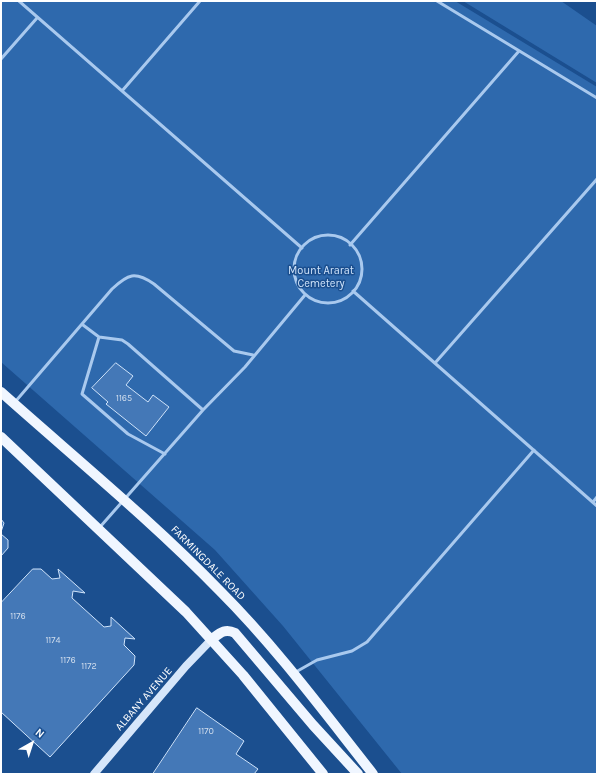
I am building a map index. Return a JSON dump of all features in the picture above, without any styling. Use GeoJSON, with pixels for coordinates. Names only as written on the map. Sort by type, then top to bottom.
{"type":"FeatureCollection","features":[{"type":"Feature","properties":{"kind":"main road","name":"FARMINGDALE ROAD"},"geometry":{"type":"LineString","coordinates":[[1,392],[124,500],[221,592],[293,673],[373,774]]}},
{"type":"Feature","properties":{"kind":"main road"},"geometry":{"type":"LineString","coordinates":[[1,436],[154,580],[212,639],[320,773]]}},
{"type":"Feature","properties":{"kind":"main road"},"geometry":{"type":"LineString","coordinates":[[212,639],[223,631],[235,633],[358,774]]}},
{"type":"Feature","properties":{"kind":"street","name":"ALBANY AVENUE"},"geometry":{"type":"LineString","coordinates":[[94,774],[186,666],[212,639]]}},
{"type":"Feature","properties":{"kind":"lane"},"geometry":{"type":"LineString","coordinates":[[19,1],[302,248]]}},
{"type":"Feature","properties":{"kind":"lane"},"geometry":{"type":"LineString","coordinates":[[122,91],[200,1]]}},
{"type":"Feature","properties":{"kind":"lane"},"geometry":{"type":"LineString","coordinates":[[436,1],[597,98]]}},
{"type":"Feature","properties":{"kind":"lane"},"geometry":{"type":"LineString","coordinates":[[1,59],[37,18]]}},
{"type":"Feature","properties":{"kind":"lane"},"geometry":{"type":"LineString","coordinates":[[350,245],[519,51]]}},
{"type":"Feature","properties":{"kind":"lane"},"geometry":{"type":"LineString","coordinates":[[435,363],[597,179]]}},
{"type":"Feature","properties":{"kind":"lane"},"geometry":{"type":"LineString","coordinates":[[328,235],[340,238],[350,245],[359,255],[362,266],[360,281],[353,291],[346,298],[328,303],[315,302],[305,295],[298,287],[294,275],[295,263],[302,248],[313,239],[328,235]]}},
{"type":"Feature","properties":{"kind":"lane"},"geometry":{"type":"LineString","coordinates":[[14,404],[126,277],[138,275],[154,284],[234,351],[253,355]]}},
{"type":"Feature","properties":{"kind":"lane"},"geometry":{"type":"LineString","coordinates":[[353,291],[597,506]]}},
{"type":"Feature","properties":{"kind":"lane"},"geometry":{"type":"LineString","coordinates":[[99,528],[203,410],[238,375],[253,355],[305,295]]}},
{"type":"Feature","properties":{"kind":"lane"},"geometry":{"type":"LineString","coordinates":[[83,325],[99,337],[122,340],[128,344],[203,410]]}},
{"type":"Feature","properties":{"kind":"lane"},"geometry":{"type":"LineString","coordinates":[[99,337],[82,394],[128,434],[165,454]]}},
{"type":"Feature","properties":{"kind":"lane"},"geometry":{"type":"LineString","coordinates":[[293,673],[317,660],[352,651],[367,642],[534,450]]}},
{"type":"Feature","properties":{"kind":"lane"},"geometry":{"type":"LineString","coordinates":[[593,502],[597,497]]}},
{"type":"Feature","properties":{"kind":"green space","name":"Mount Ararat Cemetery"},"geometry":{"type":"Polygon","coordinates":[[[1,1],[455,1],[597,87],[597,774],[402,774],[283,626],[215,550],[1,362],[1,1]]]}},
{"type":"Feature","properties":{"kind":"green space"},"geometry":{"type":"Polygon","coordinates":[[[463,1],[561,1],[597,26],[597,83],[463,1]]]}},
{"type":"Feature","properties":{"kind":"building"},"geometry":{"type":"Polygon","coordinates":[[[116,363],[133,376],[126,385],[148,402],[153,395],[169,407],[146,436],[106,404],[108,402],[92,388],[116,363]]]}},
{"type":"Feature","properties":{"kind":"building"},"geometry":{"type":"Polygon","coordinates":[[[1,519],[4,523],[1,532],[1,519]]]}},
{"type":"Feature","properties":{"kind":"building"},"geometry":{"type":"Polygon","coordinates":[[[1,534],[8,540],[8,548],[1,556],[1,534]]]}},
{"type":"Feature","properties":{"kind":"building"},"geometry":{"type":"Polygon","coordinates":[[[33,569],[41,569],[52,579],[60,578],[58,569],[85,593],[73,591],[72,598],[104,627],[111,626],[111,617],[135,639],[125,638],[124,645],[135,656],[134,665],[50,757],[1,712],[1,603],[33,569]]]}},
{"type":"Feature","properties":{"kind":"building"},"geometry":{"type":"Polygon","coordinates":[[[197,708],[244,741],[236,754],[258,769],[254,774],[153,774],[197,708]]]}}]}
